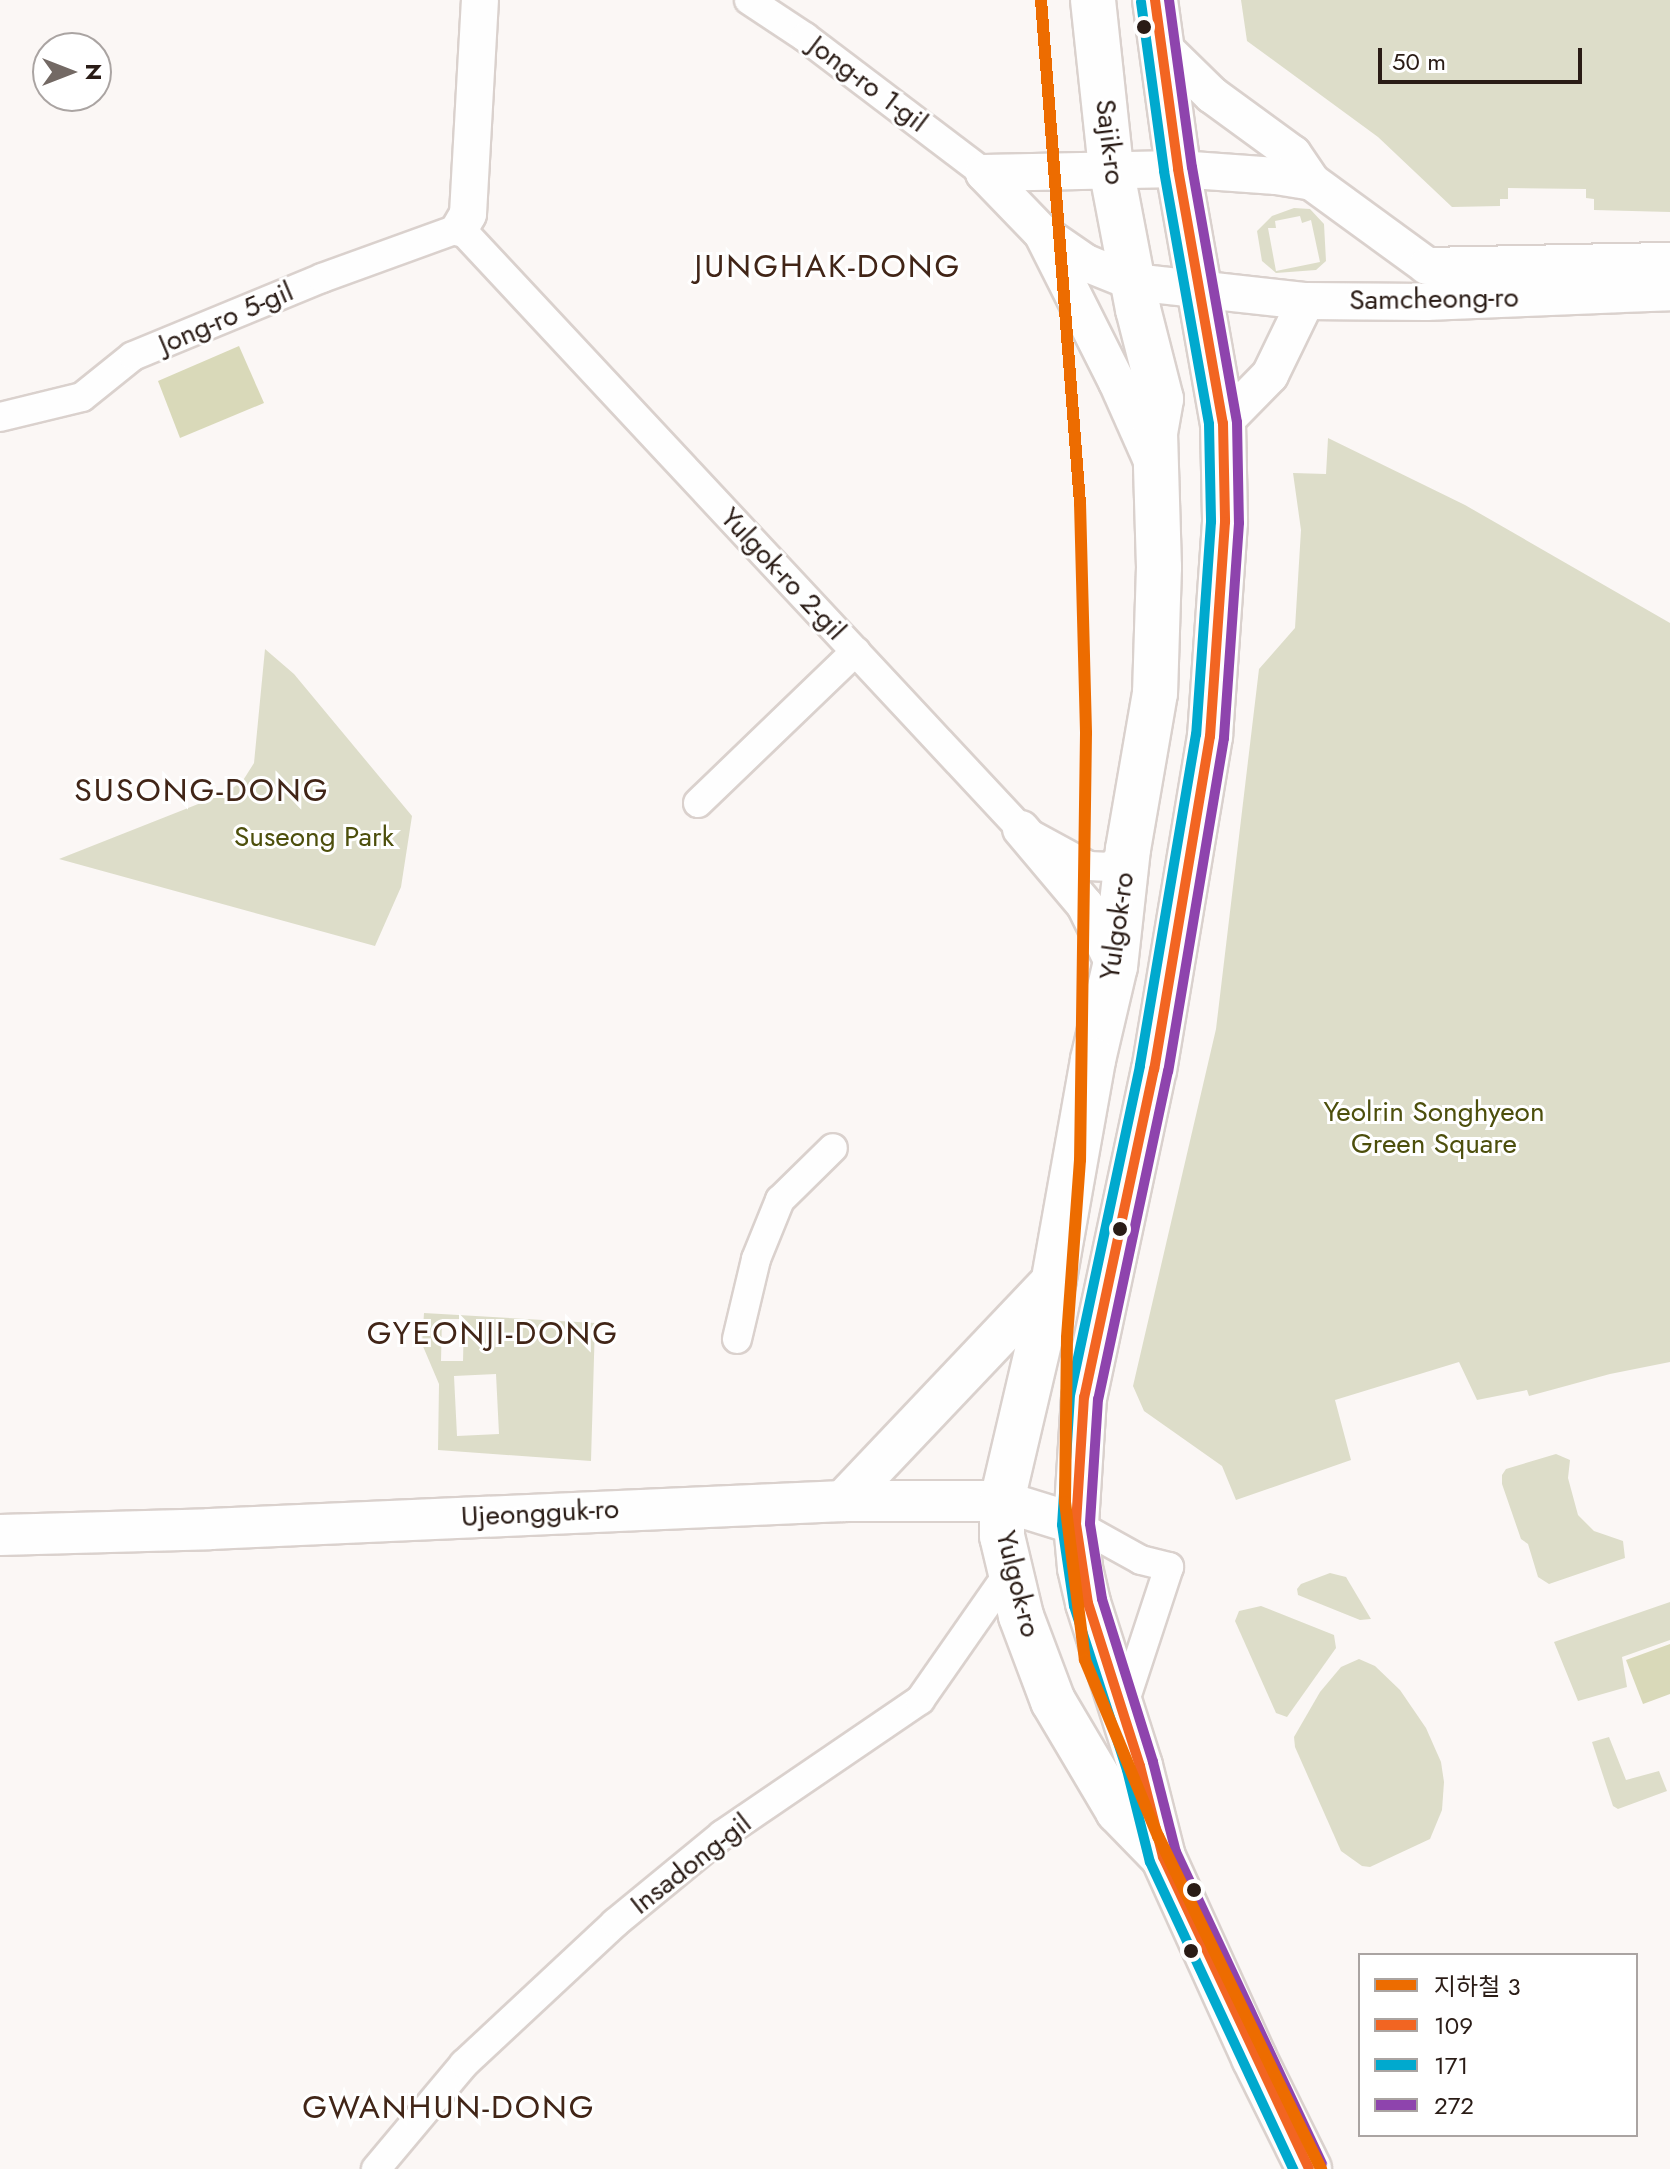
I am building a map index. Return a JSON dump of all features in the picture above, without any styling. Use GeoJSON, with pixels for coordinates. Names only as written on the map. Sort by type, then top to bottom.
{"type":"FeatureCollection","features":[{"type":"Feature","properties":{"kind":"main road","name":"Sajik-ro"},"geometry":{"type":"LineString","coordinates":[[1093,0],[1111,168],[1133,282]]}},
{"type":"Feature","properties":{"kind":"main road"},"geometry":{"type":"LineString","coordinates":[[1155,0],[1178,169],[1199,287]]}},
{"type":"Feature","properties":{"kind":"main road","name":"Yulgok-ro"},"geometry":{"type":"LineString","coordinates":[[1133,282],[1161,399],[1155,433],[1155,693],[1128,849],[1115,966],[1093,1060],[1054,1279],[1002,1501],[1002,1536],[1021,1616],[1053,1701],[1118,1811],[1163,1857]]}},
{"type":"Feature","properties":{"kind":"main road","name":"Yulgok-ro"},"geometry":{"type":"LineString","coordinates":[[1199,287],[1223,423],[1225,522],[1210,736],[1154,1069],[1084,1397],[1076,1524],[1082,1580],[1140,1766],[1163,1857],[1309,2169]]}},
{"type":"Feature","properties":{"kind":"main road"},"geometry":{"type":"LineString","coordinates":[[843,1501],[1054,1279]]}},
{"type":"Feature","properties":{"kind":"main road","name":"Ujeongguk-ro"},"geometry":{"type":"LineString","coordinates":[[0,1535],[210,1529],[843,1501],[1002,1501],[1076,1524]]}},
{"type":"Feature","properties":{"kind":"street"},"geometry":{"type":"LineString","coordinates":[[460,228],[454,216],[462,0]]}},
{"type":"Feature","properties":{"kind":"street"},"geometry":{"type":"LineString","coordinates":[[460,228],[468,214],[480,0]]}},
{"type":"Feature","properties":{"kind":"street","name":"Jong-ro 1-gil"},"geometry":{"type":"LineString","coordinates":[[749,0],[805,37],[984,173]]}},
{"type":"Feature","properties":{"kind":"street"},"geometry":{"type":"LineString","coordinates":[[1163,47],[1212,95],[1293,154],[1312,182]]}},
{"type":"Feature","properties":{"kind":"street"},"geometry":{"type":"LineString","coordinates":[[984,173],[1178,169],[1312,182]]}},
{"type":"Feature","properties":{"kind":"street"},"geometry":{"type":"LineString","coordinates":[[984,173],[1041,232],[1117,382],[1157,474]]}},
{"type":"Feature","properties":{"kind":"street","name":"Samcheong-ro"},"geometry":{"type":"LineString","coordinates":[[1312,182],[1427,266],[1670,261]]}},
{"type":"Feature","properties":{"kind":"street","name":"Jong-ro 5-gil"},"geometry":{"type":"LineString","coordinates":[[0,417],[82,397],[133,356],[322,278],[460,228]]}},
{"type":"Feature","properties":{"kind":"street","name":"Yulgok-ro 2-gil"},"geometry":{"type":"LineString","coordinates":[[460,228],[1021,829],[1089,866],[1110,867],[1128,849]]}},
{"type":"Feature","properties":{"kind":"street","name":"Samcheong-ro"},"geometry":{"type":"LineString","coordinates":[[1041,232],[1086,263],[1133,282],[1306,301],[1426,302],[1670,292]]}},
{"type":"Feature","properties":{"kind":"street"},"geometry":{"type":"LineString","coordinates":[[1223,423],[1270,375],[1306,301]]}},
{"type":"Feature","properties":{"kind":"street"},"geometry":{"type":"LineString","coordinates":[[698,803],[856,651]]}},
{"type":"Feature","properties":{"kind":"street"},"geometry":{"type":"LineString","coordinates":[[1021,829],[1085,905],[1115,966]]}},
{"type":"Feature","properties":{"kind":"street"},"geometry":{"type":"LineString","coordinates":[[737,1339],[756,1259],[780,1200],[833,1148]]}},
{"type":"Feature","properties":{"kind":"street"},"geometry":{"type":"LineString","coordinates":[[1076,1524],[1141,1560],[1169,1567],[1121,1712]]}},
{"type":"Feature","properties":{"kind":"street","name":"Insadong-gil"},"geometry":{"type":"LineString","coordinates":[[376,2169],[464,2064],[615,1923],[722,1835],[920,1700],[1010,1571]]}},
{"type":"Feature","properties":{"kind":"green space"},"geometry":{"type":"Polygon","coordinates":[[[1241,0],[1670,0],[1670,212],[1594,210],[1594,199],[1586,198],[1586,189],[1508,188],[1508,199],[1500,199],[1500,206],[1452,207],[1378,137],[1247,41],[1241,0]]]}},
{"type":"Feature","properties":{"kind":"green space"},"geometry":{"type":"Polygon","coordinates":[[[1294,208],[1310,209],[1324,224],[1326,261],[1316,270],[1276,273],[1262,261],[1257,231],[1272,216],[1294,208]],[[1300,216],[1275,221],[1276,228],[1268,228],[1276,271],[1320,262],[1311,220],[1302,223],[1300,216]]]}},
{"type":"Feature","properties":{"kind":"green space"},"geometry":{"type":"Polygon","coordinates":[[[239,346],[264,403],[180,438],[158,381],[239,346]]]}},
{"type":"Feature","properties":{"kind":"green space","name":"Yeolrin Songhyeon Green Square"},"geometry":{"type":"Polygon","coordinates":[[[1328,438],[1465,505],[1670,623],[1670,1362],[1529,1396],[1527,1390],[1477,1400],[1459,1362],[1335,1400],[1351,1460],[1236,1500],[1222,1466],[1144,1411],[1133,1386],[1216,1029],[1259,669],[1295,628],[1301,530],[1293,473],[1326,474],[1328,438]]]}},
{"type":"Feature","properties":{"kind":"green space","name":"Suseong Park"},"geometry":{"type":"Polygon","coordinates":[[[265,649],[294,674],[412,816],[401,887],[375,946],[59,859],[221,795],[242,782],[254,763],[265,649]]]}},
{"type":"Feature","properties":{"kind":"green space"},"geometry":{"type":"Polygon","coordinates":[[[424,1313],[595,1323],[591,1461],[438,1450],[439,1384],[422,1344],[424,1313]],[[442,1319],[441,1361],[463,1361],[464,1319],[442,1319]],[[496,1374],[454,1376],[457,1436],[499,1434],[496,1374]]]}},
{"type":"Feature","properties":{"kind":"green space"},"geometry":{"type":"Polygon","coordinates":[[[1556,1454],[1570,1460],[1568,1478],[1578,1515],[1594,1531],[1623,1541],[1625,1558],[1549,1584],[1538,1577],[1528,1544],[1521,1539],[1502,1484],[1502,1475],[1506,1469],[1556,1454]]]}},
{"type":"Feature","properties":{"kind":"green space"},"geometry":{"type":"Polygon","coordinates":[[[1330,1573],[1346,1577],[1371,1619],[1360,1620],[1298,1595],[1297,1589],[1301,1584],[1330,1573]]]}},
{"type":"Feature","properties":{"kind":"green space"},"geometry":{"type":"Polygon","coordinates":[[[1670,1602],[1670,1640],[1622,1657],[1627,1687],[1578,1701],[1554,1642],[1670,1602]]]}},
{"type":"Feature","properties":{"kind":"green space"},"geometry":{"type":"Polygon","coordinates":[[[1261,1606],[1334,1635],[1336,1648],[1287,1717],[1276,1713],[1235,1621],[1239,1611],[1261,1606]]]}},
{"type":"Feature","properties":{"kind":"green space"},"geometry":{"type":"Polygon","coordinates":[[[1670,1644],[1670,1694],[1643,1704],[1626,1660],[1670,1644]]]}},
{"type":"Feature","properties":{"kind":"green space"},"geometry":{"type":"Polygon","coordinates":[[[1359,1659],[1375,1666],[1400,1690],[1426,1728],[1441,1762],[1444,1782],[1442,1810],[1430,1839],[1370,1867],[1362,1866],[1341,1851],[1295,1747],[1294,1737],[1320,1692],[1341,1667],[1359,1659]]]}},
{"type":"Feature","properties":{"kind":"green space"},"geometry":{"type":"Polygon","coordinates":[[[1609,1737],[1626,1780],[1659,1771],[1667,1791],[1618,1809],[1613,1806],[1592,1742],[1609,1737]]]}},
{"type":"Feature","properties":{"kind":"metro line","name":"3"},"geometry":{"type":"LineString","coordinates":[[1041,0],[1080,503],[1086,733],[1080,1160],[1067,1338],[1065,1502],[1085,1660],[1158,1836],[1321,2169]]}},
{"type":"Feature","properties":{"kind":"transit line","name":"109"},"geometry":{"type":"LineString","coordinates":[[1155,0],[1178,169],[1223,423],[1225,522],[1210,736],[1154,1069],[1084,1397],[1076,1524],[1088,1603],[1140,1766],[1163,1857],[1309,2169]]}},
{"type":"Feature","properties":{"kind":"transit line","name":"272"},"geometry":{"type":"LineString","coordinates":[[1169,0],[1192,167],[1237,422],[1239,523],[1224,738],[1168,1071],[1098,1399],[1090,1524],[1102,1599],[1153,1762],[1176,1852],[1322,2163]]}},
{"type":"Feature","properties":{"kind":"transit line","name":"171"},"geometry":{"type":"LineString","coordinates":[[1141,2],[1164,171],[1209,424],[1211,522],[1196,734],[1140,1066],[1070,1395],[1062,1525],[1074,1606],[1127,1770],[1150,1862],[1293,2169]]}},
{"type":"Feature","properties":{"kind":"district","name":"JUNGHAK-DONG"},"geometry":{"type":"Point","coordinates":[828,266]}},
{"type":"Feature","properties":{"kind":"district","name":"SUSONG-DONG"},"geometry":{"type":"Point","coordinates":[202,790]}},
{"type":"Feature","properties":{"kind":"district","name":"GYEONJI-DONG"},"geometry":{"type":"Point","coordinates":[493,1333]}},
{"type":"Feature","properties":{"kind":"district","name":"GWANHUN-DONG"},"geometry":{"type":"Point","coordinates":[449,2107]}}]}
